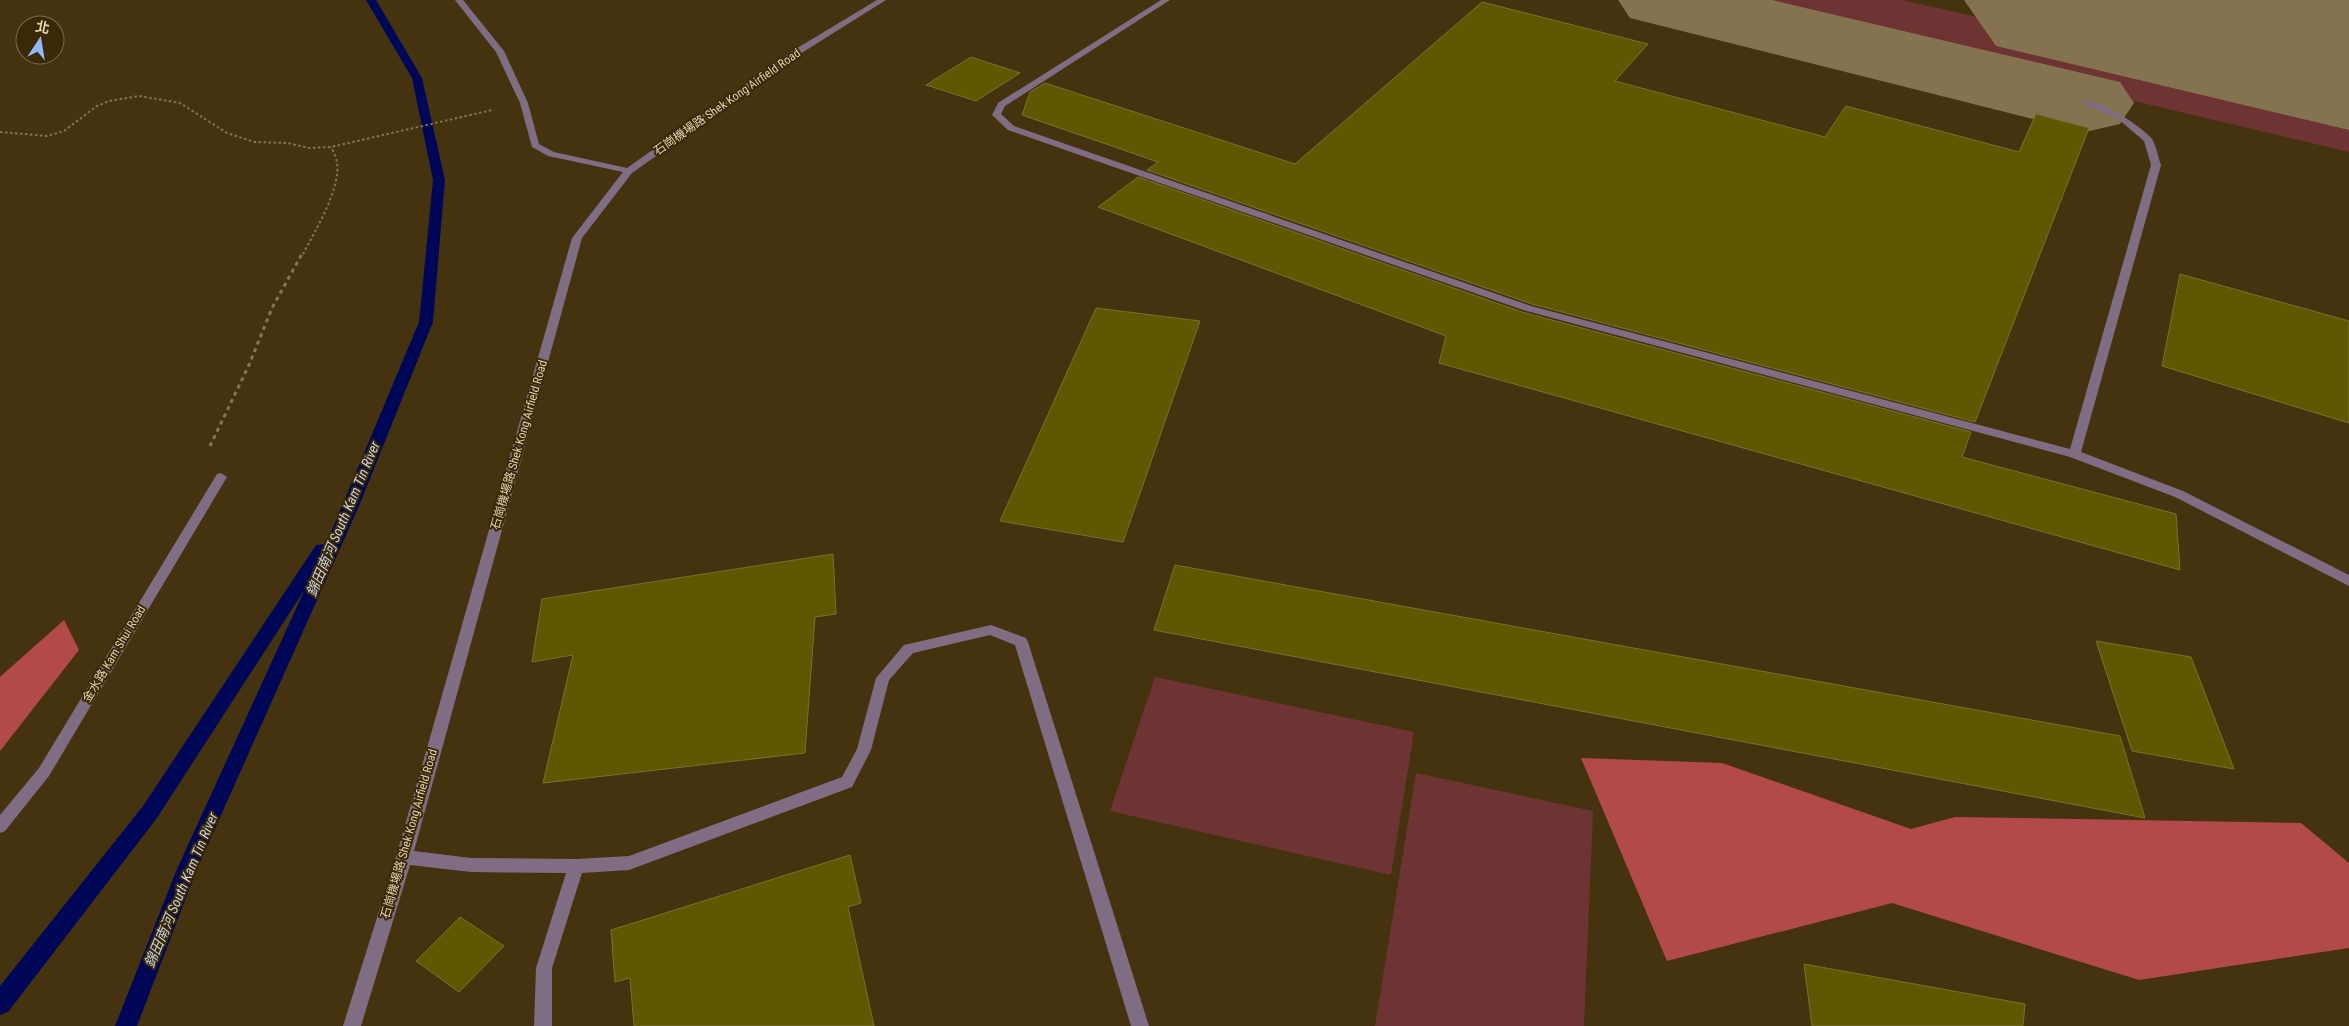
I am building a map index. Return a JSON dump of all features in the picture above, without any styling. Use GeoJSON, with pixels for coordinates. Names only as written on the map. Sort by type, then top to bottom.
{"type":"FeatureCollection","features":[{"type":"Feature","properties":{"kind":"street"},"geometry":{"type":"LineString","coordinates":[[459,0],[500,51],[524,103],[535,145],[542,151],[629,171]]}},
{"type":"Feature","properties":{"kind":"street","name":"石崗機場路 Shek Kong Airfield Road"},"geometry":{"type":"LineString","coordinates":[[352,1026],[404,857],[577,238],[629,171],[798,52],[882,0]]}},
{"type":"Feature","properties":{"kind":"street"},"geometry":{"type":"LineString","coordinates":[[1166,0],[1001,105],[996,115],[1011,128],[1528,308],[2074,454],[2179,494],[2349,581]]}},
{"type":"Feature","properties":{"kind":"street"},"geometry":{"type":"LineString","coordinates":[[2074,454],[2156,165],[2148,140],[2120,116],[2085,104]]}},
{"type":"Feature","properties":{"kind":"street","name":"金水路 Kam Shui Road"},"geometry":{"type":"LineString","coordinates":[[0,826],[44,772],[220,477]]}},
{"type":"Feature","properties":{"kind":"street"},"geometry":{"type":"LineString","coordinates":[[404,857],[471,865],[576,866],[629,863],[848,782],[864,750],[883,678],[909,648],[991,630],[1021,642],[1140,1026]]}},
{"type":"Feature","properties":{"kind":"street"},"geometry":{"type":"LineString","coordinates":[[543,1026],[544,968],[576,866]]}},
{"type":"Feature","properties":{"kind":"path"},"geometry":{"type":"LineString","coordinates":[[0,132],[47,136],[64,130],[97,106],[109,101],[139,96],[180,103],[227,133],[254,142],[287,143],[310,148],[331,147],[524,103]]}},
{"type":"Feature","properties":{"kind":"path"},"geometry":{"type":"LineString","coordinates":[[220,477],[209,448],[249,365],[272,308],[326,212],[334,183],[337,162],[331,147]]}},
{"type":"Feature","properties":{"kind":"shaded area"},"geometry":{"type":"Polygon","coordinates":[[[1709,0],[1902,0],[2349,101],[2349,152],[1709,0]]]}},
{"type":"Feature","properties":{"kind":"shaded area"},"geometry":{"type":"Polygon","coordinates":[[[2215,0],[2349,0],[2349,28],[2215,0]]]}},
{"type":"Feature","properties":{"kind":"shaded area"},"geometry":{"type":"Polygon","coordinates":[[[64,620],[79,650],[0,751],[0,677],[64,620]]]}},
{"type":"Feature","properties":{"kind":"shaded area"},"geometry":{"type":"Polygon","coordinates":[[[1155,677],[1414,732],[1391,875],[1110,811],[1155,677]]]}},
{"type":"Feature","properties":{"kind":"shaded area"},"geometry":{"type":"Polygon","coordinates":[[[1581,758],[1722,763],[1911,829],[1955,817],[2301,823],[2349,863],[2349,948],[2139,980],[1892,903],[1667,961],[1581,758]]]}},
{"type":"Feature","properties":{"kind":"shaded area"},"geometry":{"type":"Polygon","coordinates":[[[1416,773],[1593,811],[1584,1026],[1375,1026],[1416,773]]]}},
{"type":"Feature","properties":{"kind":"building"},"geometry":{"type":"Polygon","coordinates":[[[1482,2],[1648,44],[1615,81],[1825,137],[1846,106],[2019,152],[2036,114],[2089,128],[1975,422],[1532,304],[1147,170],[1158,162],[1022,115],[1030,92],[1045,83],[1295,164],[1482,2]]]}},
{"type":"Feature","properties":{"kind":"building"},"geometry":{"type":"Polygon","coordinates":[[[971,57],[1020,73],[976,101],[926,85],[971,57]]]}},
{"type":"Feature","properties":{"kind":"building"},"geometry":{"type":"Polygon","coordinates":[[[1138,177],[1522,312],[1971,432],[1962,457],[2176,514],[2180,570],[1439,363],[1446,336],[1098,207],[1138,177]]]}},
{"type":"Feature","properties":{"kind":"building"},"geometry":{"type":"Polygon","coordinates":[[[2180,274],[2349,321],[2349,423],[2162,366],[2180,274]]]}},
{"type":"Feature","properties":{"kind":"building"},"geometry":{"type":"Polygon","coordinates":[[[1096,308],[1200,321],[1123,542],[1000,521],[1096,308]]]}},
{"type":"Feature","properties":{"kind":"building"},"geometry":{"type":"Polygon","coordinates":[[[833,554],[836,614],[815,617],[805,753],[543,783],[573,655],[532,662],[542,599],[833,554]]]}},
{"type":"Feature","properties":{"kind":"building"},"geometry":{"type":"Polygon","coordinates":[[[1175,565],[2120,736],[2145,818],[1154,630],[1175,565]]]}},
{"type":"Feature","properties":{"kind":"building"},"geometry":{"type":"Polygon","coordinates":[[[2096,641],[2191,657],[2234,769],[2132,751],[2096,641]]]}},
{"type":"Feature","properties":{"kind":"building"},"geometry":{"type":"Polygon","coordinates":[[[850,855],[861,903],[848,907],[874,1026],[634,1026],[630,978],[615,982],[611,930],[850,855]]]}},
{"type":"Feature","properties":{"kind":"building"},"geometry":{"type":"Polygon","coordinates":[[[460,917],[504,946],[459,992],[416,961],[460,917]]]}},
{"type":"Feature","properties":{"kind":"building"},"geometry":{"type":"Polygon","coordinates":[[[1804,964],[2025,1004],[2023,1026],[1812,1026],[1804,964]]]}},
{"type":"Feature","properties":{"kind":"waterway","name":"錦田南河 South Kam Tin River"},"geometry":{"type":"LineString","coordinates":[[126,1026],[187,869],[351,506],[426,322],[439,180],[417,78],[371,0]]}},
{"type":"Feature","properties":{"kind":"waterway"},"geometry":{"type":"LineString","coordinates":[[0,1004],[150,812],[322,549]]}},
{"type":"Feature","properties":{"kind":"taxiway"},"geometry":{"type":"LineString","coordinates":[[1661,0],[2085,103]]}},
{"type":"Feature","properties":{"kind":"runway"},"geometry":{"type":"LineString","coordinates":[[2072,0],[2349,60]]}}]}
